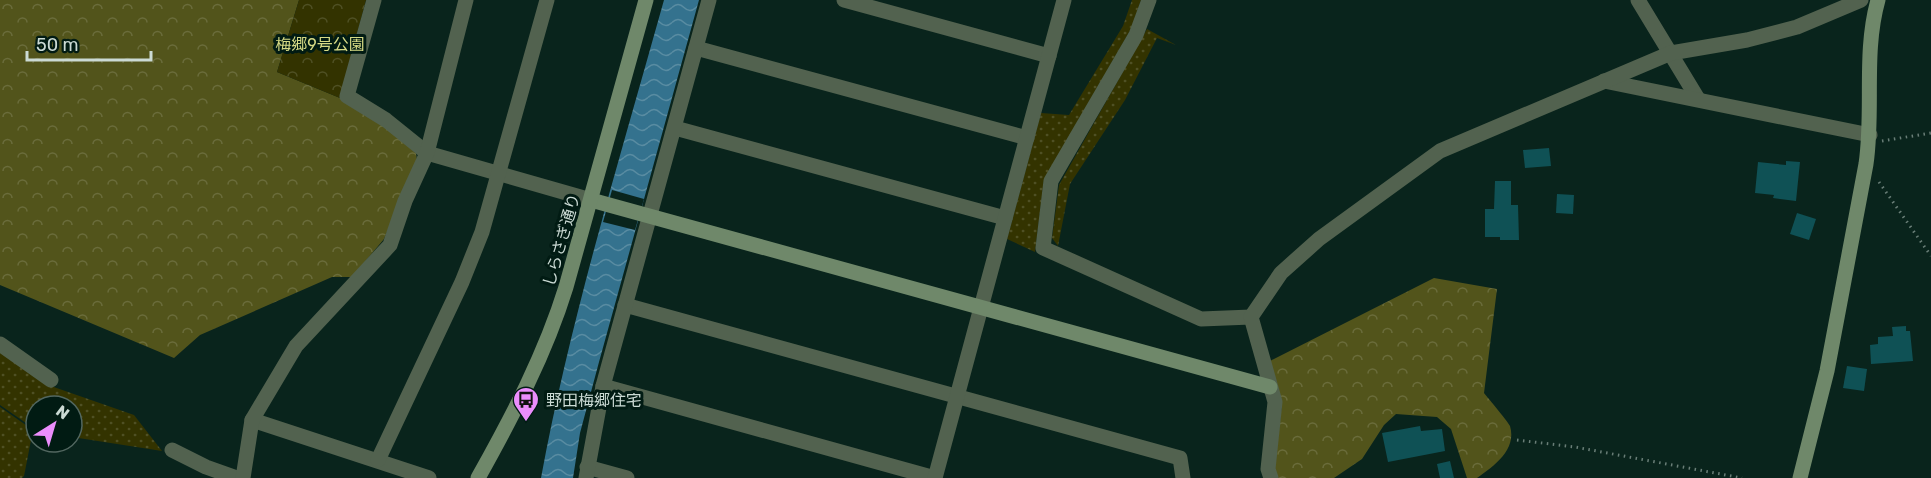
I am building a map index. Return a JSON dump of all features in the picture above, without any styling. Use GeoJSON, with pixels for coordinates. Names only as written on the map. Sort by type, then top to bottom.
{"type":"FeatureCollection","features":[{"type":"Feature","properties":{"kind":"street"},"geometry":{"type":"LineString","coordinates":[[374,0],[347,96],[386,120],[427,153],[607,206],[1270,387]]}},
{"type":"Feature","properties":{"kind":"street"},"geometry":{"type":"LineString","coordinates":[[243,478],[252,420],[296,346],[390,245],[405,201],[427,153],[466,0]]}},
{"type":"Feature","properties":{"kind":"street"},"geometry":{"type":"LineString","coordinates":[[378,460],[462,282],[482,232],[547,0]]}},
{"type":"Feature","properties":{"kind":"street","name":"しらさぎ通り"},"geometry":{"type":"LineString","coordinates":[[478,478],[518,404],[553,330],[646,0]]}},
{"type":"Feature","properties":{"kind":"street"},"geometry":{"type":"LineString","coordinates":[[627,478],[586,472],[603,386],[625,305],[644,215],[675,128],[709,0]]}},
{"type":"Feature","properties":{"kind":"street"},"geometry":{"type":"LineString","coordinates":[[843,0],[1048,56]]}},
{"type":"Feature","properties":{"kind":"street"},"geometry":{"type":"LineString","coordinates":[[603,386],[935,478],[1064,0]]}},
{"type":"Feature","properties":{"kind":"street"},"geometry":{"type":"LineString","coordinates":[[1149,0],[1136,35],[1051,181],[1043,248],[1201,319],[1251,317]]}},
{"type":"Feature","properties":{"kind":"street"},"geometry":{"type":"LineString","coordinates":[[1638,0],[1698,99]]}},
{"type":"Feature","properties":{"kind":"street"},"geometry":{"type":"LineString","coordinates":[[1266,475],[1275,402],[1251,317],[1281,273],[1319,240],[1440,151],[1671,53],[1747,40],[1797,27],[1861,0]]}},
{"type":"Feature","properties":{"kind":"street"},"geometry":{"type":"LineString","coordinates":[[1800,478],[1827,371],[1866,164],[1869,139],[1870,66],[1874,15],[1878,0]]}},
{"type":"Feature","properties":{"kind":"street"},"geometry":{"type":"LineString","coordinates":[[696,48],[1027,138]]}},
{"type":"Feature","properties":{"kind":"street"},"geometry":{"type":"LineString","coordinates":[[1604,81],[1698,99],[1869,139]]}},
{"type":"Feature","properties":{"kind":"street"},"geometry":{"type":"LineString","coordinates":[[675,128],[1005,218]]}},
{"type":"Feature","properties":{"kind":"street"},"geometry":{"type":"LineString","coordinates":[[625,305],[1180,458],[1183,478]]}},
{"type":"Feature","properties":{"kind":"street"},"geometry":{"type":"LineString","coordinates":[[0,344],[51,380]]}},
{"type":"Feature","properties":{"kind":"street"},"geometry":{"type":"LineString","coordinates":[[252,420],[429,478]]}},
{"type":"Feature","properties":{"kind":"street"},"geometry":{"type":"LineString","coordinates":[[172,450],[206,468],[237,478]]}},
{"type":"Feature","properties":{"kind":"path"},"geometry":{"type":"LineString","coordinates":[[1869,139],[1931,133]]}},
{"type":"Feature","properties":{"kind":"path"},"geometry":{"type":"LineString","coordinates":[[1866,164],[1931,256]]}},
{"type":"Feature","properties":{"kind":"path"},"geometry":{"type":"LineString","coordinates":[[1517,440],[1575,447],[1742,478]]}},
{"type":"Feature","properties":{"kind":"green space"},"geometry":{"type":"Polygon","coordinates":[[[0,0],[299,0],[277,72],[340,98],[379,121],[416,153],[417,161],[384,239],[352,277],[332,277],[200,335],[174,358],[0,285],[0,0]]]}},
{"type":"Feature","properties":{"kind":"green space","name":"梅郷9号公園"},"geometry":{"type":"Polygon","coordinates":[[[299,0],[366,0],[340,98],[277,72],[299,0]]]}},
{"type":"Feature","properties":{"kind":"green space"},"geometry":{"type":"Polygon","coordinates":[[[1132,0],[1141,0],[1131,29],[1044,180],[1035,252],[1007,239],[1041,113],[1069,115],[1123,26],[1132,0]]]}},
{"type":"Feature","properties":{"kind":"green space"},"geometry":{"type":"Polygon","coordinates":[[[1147,29],[1176,45],[1157,38],[1125,100],[1070,184],[1058,246],[1052,238],[1059,185],[1147,29]]]}},
{"type":"Feature","properties":{"kind":"green space"},"geometry":{"type":"Polygon","coordinates":[[[1434,278],[1497,289],[1484,393],[1510,426],[1510,443],[1507,450],[1477,478],[1467,478],[1451,429],[1437,417],[1396,414],[1384,425],[1362,459],[1334,478],[1276,478],[1274,474],[1282,403],[1270,361],[1434,278]]]}},
{"type":"Feature","properties":{"kind":"green space"},"geometry":{"type":"Polygon","coordinates":[[[0,352],[48,385],[74,394],[24,394],[24,422],[0,405],[0,352]]]}},
{"type":"Feature","properties":{"kind":"green space"},"geometry":{"type":"Polygon","coordinates":[[[84,398],[134,415],[162,451],[84,439],[84,398]]]}},
{"type":"Feature","properties":{"kind":"green space"},"geometry":{"type":"Polygon","coordinates":[[[0,407],[24,424],[24,454],[28,454],[22,478],[0,478],[0,407]]]}},
{"type":"Feature","properties":{"kind":"water"},"geometry":{"type":"Polygon","coordinates":[[[664,0],[699,0],[580,433],[573,478],[541,478],[582,297],[664,0]]]}},
{"type":"Feature","properties":{"kind":"pier"},"geometry":{"type":"Polygon","coordinates":[[[612,190],[644,199],[635,230],[603,222],[612,190]]]}},
{"type":"Feature","properties":{"kind":"building"},"geometry":{"type":"Polygon","coordinates":[[[1549,148],[1551,166],[1525,168],[1523,150],[1549,148]]]}},
{"type":"Feature","properties":{"kind":"building"},"geometry":{"type":"Polygon","coordinates":[[[1786,161],[1800,162],[1796,201],[1755,193],[1758,162],[1786,165],[1786,161]]]}},
{"type":"Feature","properties":{"kind":"building"},"geometry":{"type":"Polygon","coordinates":[[[1495,181],[1511,181],[1511,205],[1518,205],[1519,240],[1485,237],[1485,209],[1494,209],[1495,181]]]}},
{"type":"Feature","properties":{"kind":"building"},"geometry":{"type":"Polygon","coordinates":[[[1557,194],[1574,195],[1573,214],[1556,213],[1557,194]]]}},
{"type":"Feature","properties":{"kind":"building"},"geometry":{"type":"Polygon","coordinates":[[[1797,213],[1816,219],[1809,240],[1790,234],[1797,213]]]}},
{"type":"Feature","properties":{"kind":"building"},"geometry":{"type":"Polygon","coordinates":[[[1906,326],[1906,331],[1910,331],[1913,361],[1871,364],[1870,345],[1878,344],[1878,337],[1893,336],[1892,327],[1906,326]]]}},
{"type":"Feature","properties":{"kind":"building"},"geometry":{"type":"Polygon","coordinates":[[[1847,366],[1867,369],[1864,391],[1843,388],[1847,366]]]}},
{"type":"Feature","properties":{"kind":"building"},"geometry":{"type":"Polygon","coordinates":[[[1420,426],[1421,431],[1442,429],[1445,451],[1388,462],[1382,433],[1420,426]]]}},
{"type":"Feature","properties":{"kind":"building"},"geometry":{"type":"Polygon","coordinates":[[[1450,461],[1454,478],[1440,478],[1437,464],[1450,461]]]}},
{"type":"Feature","properties":{"kind":"place","name":"野田梅郷住宅"},"geometry":{"type":"Point","coordinates":[526,423]}}]}
